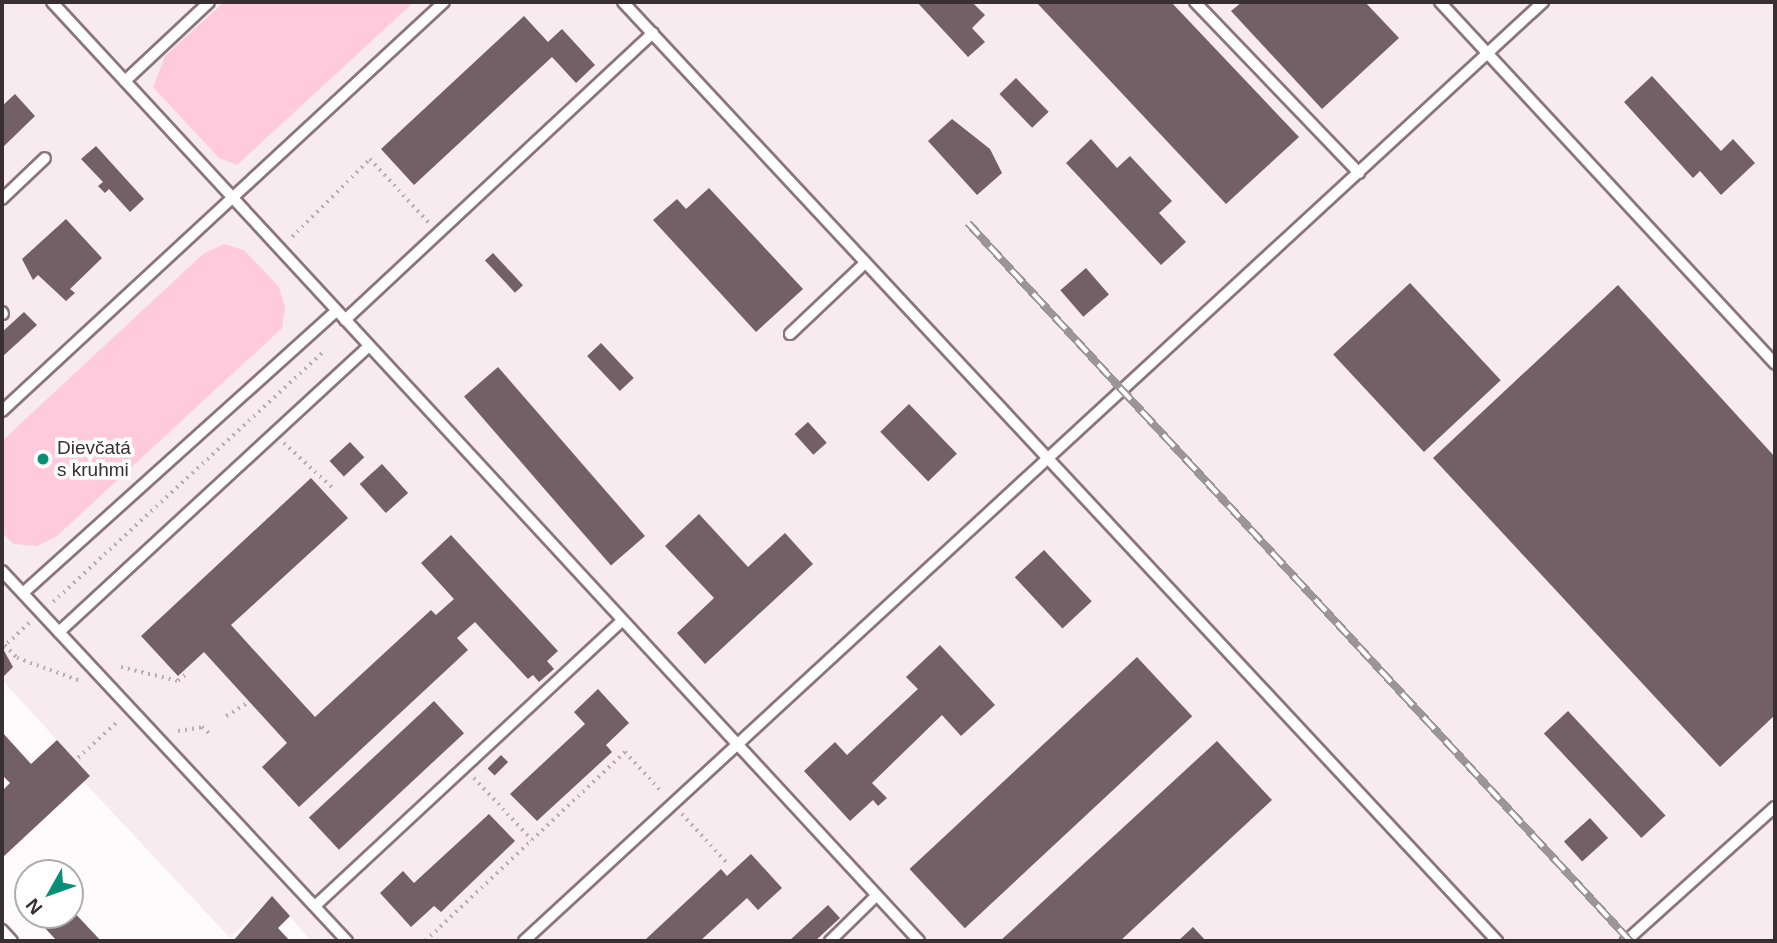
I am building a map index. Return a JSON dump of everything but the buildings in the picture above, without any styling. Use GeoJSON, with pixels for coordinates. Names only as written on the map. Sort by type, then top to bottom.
{"type":"FeatureCollection","features":[{"type":"Feature","properties":{"kind":"lane"},"geometry":{"type":"LineString","coordinates":[[52,2],[919,941]]}},
{"type":"Feature","properties":{"kind":"lane"},"geometry":{"type":"LineString","coordinates":[[125,81],[209,2]]}},
{"type":"Feature","properties":{"kind":"lane"},"geometry":{"type":"LineString","coordinates":[[2,411],[444,2]]}},
{"type":"Feature","properties":{"kind":"lane"},"geometry":{"type":"LineString","coordinates":[[623,2],[1497,941]]}},
{"type":"Feature","properties":{"kind":"lane"},"geometry":{"type":"LineString","coordinates":[[1195,2],[1359,173]]}},
{"type":"Feature","properties":{"kind":"lane"},"geometry":{"type":"LineString","coordinates":[[1440,2],[1775,364]]}},
{"type":"Feature","properties":{"kind":"lane"},"geometry":{"type":"LineString","coordinates":[[524,941],[1049,462],[1543,2]]}},
{"type":"Feature","properties":{"kind":"lane"},"geometry":{"type":"LineString","coordinates":[[345,320],[653,33]]}},
{"type":"Feature","properties":{"kind":"lane"},"geometry":{"type":"LineString","coordinates":[[2,199],[45,158]]}},
{"type":"Feature","properties":{"kind":"lane"},"geometry":{"type":"LineString","coordinates":[[790,334],[865,263]]}},
{"type":"Feature","properties":{"kind":"lane"},"geometry":{"type":"LineString","coordinates":[[23,593],[336,311]]}},
{"type":"Feature","properties":{"kind":"lane"},"geometry":{"type":"LineString","coordinates":[[59,632],[369,346]]}},
{"type":"Feature","properties":{"kind":"lane"},"geometry":{"type":"LineString","coordinates":[[2,571],[347,941]]}},
{"type":"Feature","properties":{"kind":"lane"},"geometry":{"type":"LineString","coordinates":[[315,906],[622,621]]}},
{"type":"Feature","properties":{"kind":"lane"},"geometry":{"type":"LineString","coordinates":[[1626,941],[1775,807]]}},
{"type":"Feature","properties":{"kind":"lane"},"geometry":{"type":"LineString","coordinates":[[830,941],[876,896]]}},
{"type":"Feature","properties":{"kind":"lane"},"geometry":{"type":"LineString","coordinates":[[2,930],[12,941]]}},
{"type":"Feature","properties":{"kind":"path"},"geometry":{"type":"LineString","coordinates":[[293,244],[291,233],[370,159],[438,232]]}},
{"type":"Feature","properties":{"kind":"path"},"geometry":{"type":"LineString","coordinates":[[84,682],[17,658],[4,647],[325,350]]}},
{"type":"Feature","properties":{"kind":"path"},"geometry":{"type":"LineString","coordinates":[[256,414],[335,490]]}},
{"type":"Feature","properties":{"kind":"path"},"geometry":{"type":"LineString","coordinates":[[121,667],[178,681],[187,673]]}},
{"type":"Feature","properties":{"kind":"path"},"geometry":{"type":"LineString","coordinates":[[226,716],[249,702]]}},
{"type":"Feature","properties":{"kind":"path"},"geometry":{"type":"LineString","coordinates":[[111,711],[129,730]]}},
{"type":"Feature","properties":{"kind":"path"},"geometry":{"type":"LineString","coordinates":[[78,758],[119,720]]}},
{"type":"Feature","properties":{"kind":"path"},"geometry":{"type":"LineString","coordinates":[[178,731],[202,727],[209,733]]}},
{"type":"Feature","properties":{"kind":"path"},"geometry":{"type":"LineString","coordinates":[[425,941],[625,752],[729,865]]}},
{"type":"Feature","properties":{"kind":"path"},"geometry":{"type":"LineString","coordinates":[[464,767],[532,840]]}},
{"type":"Feature","properties":{"kind":"shaded area"},"geometry":{"type":"Polygon","coordinates":[[[2,2],[1775,2],[1775,941],[311,941],[272,896],[230,938],[84,782],[90,776],[2,680],[2,2]]]}},
{"type":"Feature","properties":{"kind":"shaded area"},"geometry":{"type":"Polygon","coordinates":[[[224,2],[414,2],[237,165],[219,158],[153,87],[165,56],[224,2]]]}},
{"type":"Feature","properties":{"kind":"shaded area"},"geometry":{"type":"Polygon","coordinates":[[[224,244],[244,250],[279,287],[285,308],[282,328],[57,536],[37,546],[14,544],[2,533],[2,441],[203,254],[224,244]]]}},
{"type":"Feature","properties":{"kind":"railway"},"geometry":{"type":"LineString","coordinates":[[968,223],[1630,941]]}},
{"type":"Feature","properties":{"kind":"place","name":"Dievčatá s kruhmi"},"geometry":{"type":"Point","coordinates":[43,459]}}]}
